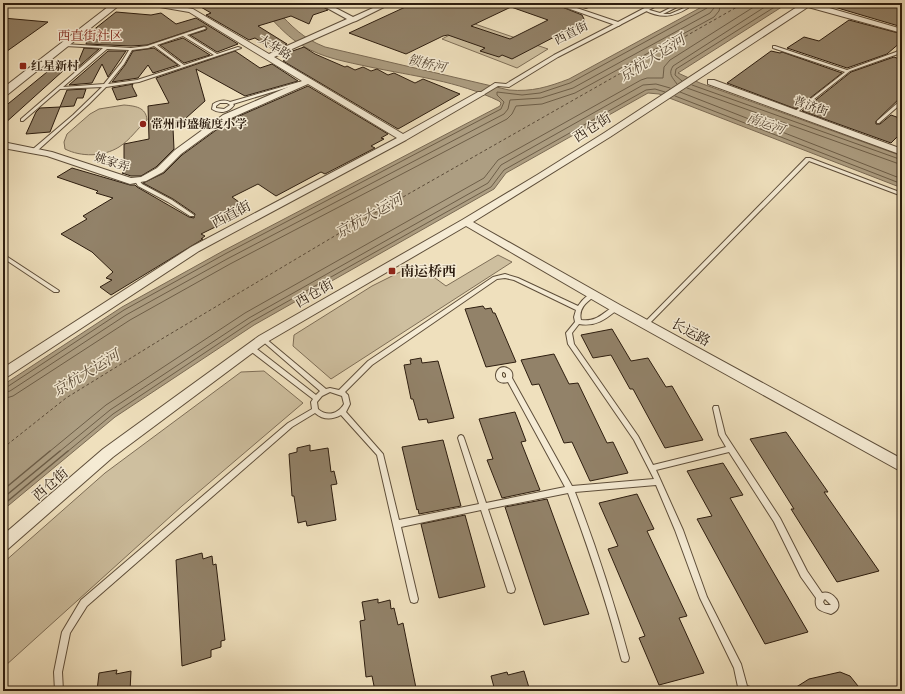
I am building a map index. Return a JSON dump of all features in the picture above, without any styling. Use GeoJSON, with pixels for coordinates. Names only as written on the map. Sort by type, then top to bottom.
{"type":"FeatureCollection","features":[{"type":"Feature","properties":{"kind":"street"},"geometry":{"type":"LineString","coordinates":[[3,85],[111,3]]}},
{"type":"Feature","properties":{"kind":"street"},"geometry":{"type":"LineString","coordinates":[[3,93],[118,3]]}},
{"type":"Feature","properties":{"kind":"street","name":"大华路"},"geometry":{"type":"LineString","coordinates":[[125,3],[160,5],[191,10],[403,138]]}},
{"type":"Feature","properties":{"kind":"street"},"geometry":{"type":"LineString","coordinates":[[321,3],[354,20]]}},
{"type":"Feature","properties":{"kind":"street"},"geometry":{"type":"LineString","coordinates":[[268,57],[354,20],[389,3]]}},
{"type":"Feature","properties":{"kind":"street"},"geometry":{"type":"LineString","coordinates":[[556,3],[618,24]]}},
{"type":"Feature","properties":{"kind":"street","name":"西直街"},"geometry":{"type":"LineString","coordinates":[[3,374],[195,249],[403,138],[496,84],[507,86],[556,56],[659,3]]}},
{"type":"Feature","properties":{"kind":"street"},"geometry":{"type":"LineString","coordinates":[[808,4],[902,31]]}},
{"type":"Feature","properties":{"kind":"street","name":"西仓街"},"geometry":{"type":"LineString","coordinates":[[3,544],[108,453],[263,339],[466,222],[608,135],[808,4]]}},
{"type":"Feature","properties":{"kind":"street","name":"姚家弄"},"geometry":{"type":"LineString","coordinates":[[3,145],[35,150],[130,181],[137,181],[160,170],[178,152],[226,117],[308,81]]}},
{"type":"Feature","properties":{"kind":"street","name":"普济街"},"geometry":{"type":"LineString","coordinates":[[711,82],[902,152]]}},
{"type":"Feature","properties":{"kind":"street","name":"长运路"},"geometry":{"type":"LineString","coordinates":[[466,222],[480,228],[616,308],[902,466]]}},
{"type":"Feature","properties":{"kind":"lane"},"geometry":{"type":"LineString","coordinates":[[585,7],[594,3]]}},
{"type":"Feature","properties":{"kind":"lane"},"geometry":{"type":"LineString","coordinates":[[646,10],[659,14],[669,16],[686,8],[685,6],[679,4],[659,14]]}},
{"type":"Feature","properties":{"kind":"lane"},"geometry":{"type":"LineString","coordinates":[[65,45],[131,49],[154,45],[204,28]]}},
{"type":"Feature","properties":{"kind":"lane"},"geometry":{"type":"LineString","coordinates":[[184,35],[216,55]]}},
{"type":"Feature","properties":{"kind":"lane"},"geometry":{"type":"LineString","coordinates":[[154,45],[184,66]]}},
{"type":"Feature","properties":{"kind":"lane"},"geometry":{"type":"LineString","coordinates":[[774,47],[847,72]]}},
{"type":"Feature","properties":{"kind":"lane"},"geometry":{"type":"LineString","coordinates":[[22,120],[106,48]]}},
{"type":"Feature","properties":{"kind":"lane"},"geometry":{"type":"LineString","coordinates":[[60,88],[105,86],[138,81],[239,48]]}},
{"type":"Feature","properties":{"kind":"lane"},"geometry":{"type":"LineString","coordinates":[[35,150],[105,86],[124,62],[131,49]]}},
{"type":"Feature","properties":{"kind":"lane"},"geometry":{"type":"LineString","coordinates":[[795,113],[847,72],[897,53],[902,49]]}},
{"type":"Feature","properties":{"kind":"lane"},"geometry":{"type":"LineString","coordinates":[[231,103],[308,81]]}},
{"type":"Feature","properties":{"kind":"lane"},"geometry":{"type":"LineString","coordinates":[[878,122],[902,101]]}},
{"type":"Feature","properties":{"kind":"lane"},"geometry":{"type":"LineString","coordinates":[[646,324],[808,159],[902,195]]}},
{"type":"Feature","properties":{"kind":"lane"},"geometry":{"type":"LineString","coordinates":[[137,181],[140,185],[192,215]]}},
{"type":"Feature","properties":{"kind":"lane"},"geometry":{"type":"LineString","coordinates":[[3,256],[56,291]]}},
{"type":"Feature","properties":{"kind":"lane"},"geometry":{"type":"LineString","coordinates":[[341,392],[370,363],[495,278],[505,276],[516,279],[577,308]]}},
{"type":"Feature","properties":{"kind":"lane"},"geometry":{"type":"LineString","coordinates":[[578,322],[576,315],[577,308],[594,294]]}},
{"type":"Feature","properties":{"kind":"lane"},"geometry":{"type":"LineString","coordinates":[[578,322],[587,324],[598,321],[616,308]]}},
{"type":"Feature","properties":{"kind":"lane"},"geometry":{"type":"LineString","coordinates":[[578,322],[569,333],[571,344],[636,438],[658,482],[679,530],[704,598],[738,667],[744,690]]}},
{"type":"Feature","properties":{"kind":"lane"},"geometry":{"type":"LineString","coordinates":[[263,339],[325,392]]}},
{"type":"Feature","properties":{"kind":"lane"},"geometry":{"type":"LineString","coordinates":[[251,348],[316,398]]}},
{"type":"Feature","properties":{"kind":"lane"},"geometry":{"type":"LineString","coordinates":[[509,378],[570,489],[589,539],[617,627],[625,658]]}},
{"type":"Feature","properties":{"kind":"lane"},"geometry":{"type":"LineString","coordinates":[[336,390],[341,392],[347,399],[347,404],[342,412],[333,416],[327,416],[322,415],[315,410],[314,402],[316,398],[325,392],[336,390]]}},
{"type":"Feature","properties":{"kind":"lane"},"geometry":{"type":"LineString","coordinates":[[716,408],[722,435],[777,520],[804,574],[820,597]]}},
{"type":"Feature","properties":{"kind":"lane"},"geometry":{"type":"LineString","coordinates":[[59,691],[58,672],[66,632],[84,603],[290,425],[315,410]]}},
{"type":"Feature","properties":{"kind":"lane"},"geometry":{"type":"LineString","coordinates":[[342,412],[380,454],[414,599]]}},
{"type":"Feature","properties":{"kind":"lane"},"geometry":{"type":"LineString","coordinates":[[461,438],[510,588]]}},
{"type":"Feature","properties":{"kind":"lane"},"geometry":{"type":"LineString","coordinates":[[651,468],[731,449]]}},
{"type":"Feature","properties":{"kind":"lane"},"geometry":{"type":"LineString","coordinates":[[397,524],[570,489],[658,482]]}},
{"type":"Feature","properties":{"kind":"shaded area"},"geometry":{"type":"Polygon","coordinates":[[[472,23],[548,49],[517,68],[442,39],[472,23]]]}},
{"type":"Feature","properties":{"kind":"shaded area"},"geometry":{"type":"Polygon","coordinates":[[[124,105],[139,108],[145,112],[147,120],[119,147],[106,153],[92,155],[71,152],[65,149],[64,142],[67,134],[90,114],[99,109],[124,105]]]}},
{"type":"Feature","properties":{"kind":"shaded area"},"geometry":{"type":"Polygon","coordinates":[[[498,255],[512,262],[331,379],[293,346],[294,335],[372,286],[416,264],[446,286],[498,255]]]}},
{"type":"Feature","properties":{"kind":"shaded area"},"geometry":{"type":"Polygon","coordinates":[[[264,371],[303,403],[182,506],[5,666],[3,664],[3,563],[105,473],[241,372],[264,371]]]}},
{"type":"Feature","properties":{"kind":"water"},"geometry":{"type":"Polygon","coordinates":[[[709,3],[788,3],[678,73],[700,83],[902,156],[902,188],[659,94],[648,93],[506,173],[494,189],[254,325],[115,417],[3,510],[3,385],[122,307],[223,251],[500,106],[501,103],[499,101],[452,84],[335,59],[319,54],[293,39],[267,14],[276,10],[304,36],[325,47],[509,90],[533,90],[547,87],[569,79],[709,3]]]}},
{"type":"Feature","properties":{"kind":"building"},"geometry":{"type":"Polygon","coordinates":[[[194,3],[317,3],[328,10],[313,15],[309,24],[291,16],[258,26],[287,44],[274,50],[255,38],[249,40],[206,15],[211,13],[194,3]]]}},
{"type":"Feature","properties":{"kind":"building"},"geometry":{"type":"Polygon","coordinates":[[[414,3],[552,3],[582,15],[585,21],[512,59],[502,55],[499,57],[480,51],[485,48],[448,35],[406,54],[349,33],[414,3]],[[511,7],[471,26],[510,39],[548,20],[511,7]]]}},
{"type":"Feature","properties":{"kind":"building"},"geometry":{"type":"Polygon","coordinates":[[[831,3],[902,3],[902,27],[831,6],[831,3]]]}},
{"type":"Feature","properties":{"kind":"building"},"geometry":{"type":"Polygon","coordinates":[[[116,12],[151,15],[161,13],[176,24],[196,18],[238,44],[217,52],[190,35],[206,30],[207,28],[204,26],[147,45],[131,46],[86,44],[87,40],[82,39],[116,12]]]}},
{"type":"Feature","properties":{"kind":"building"},"geometry":{"type":"Polygon","coordinates":[[[3,18],[48,22],[3,54],[3,18]]]}},
{"type":"Feature","properties":{"kind":"building"},"geometry":{"type":"Polygon","coordinates":[[[849,20],[902,34],[902,41],[887,54],[847,68],[787,48],[804,37],[819,41],[849,20]]]}},
{"type":"Feature","properties":{"kind":"building"},"geometry":{"type":"Polygon","coordinates":[[[183,38],[210,55],[184,63],[160,45],[183,38]]]}},
{"type":"Feature","properties":{"kind":"building"},"geometry":{"type":"Polygon","coordinates":[[[304,47],[315,54],[345,67],[347,66],[355,70],[363,67],[371,71],[377,69],[388,75],[394,73],[415,83],[423,79],[460,94],[398,129],[283,61],[287,59],[281,55],[304,47]]]}},
{"type":"Feature","properties":{"kind":"building"},"geometry":{"type":"Polygon","coordinates":[[[84,48],[99,49],[75,70],[84,48]]]}},
{"type":"Feature","properties":{"kind":"building"},"geometry":{"type":"Polygon","coordinates":[[[154,48],[178,65],[153,73],[148,65],[138,78],[112,82],[125,65],[133,51],[154,48]]]}},
{"type":"Feature","properties":{"kind":"building"},"geometry":{"type":"Polygon","coordinates":[[[108,51],[126,51],[108,77],[102,64],[92,83],[69,85],[108,51]]]}},
{"type":"Feature","properties":{"kind":"building"},"geometry":{"type":"Polygon","coordinates":[[[235,51],[260,68],[272,64],[298,81],[245,96],[196,69],[205,101],[173,128],[174,149],[156,167],[141,176],[131,176],[122,173],[124,172],[124,144],[149,139],[148,106],[169,103],[156,78],[235,51]]]}},
{"type":"Feature","properties":{"kind":"building"},"geometry":{"type":"Polygon","coordinates":[[[771,51],[782,52],[842,73],[796,109],[727,83],[771,51]]]}},
{"type":"Feature","properties":{"kind":"building"},"geometry":{"type":"Polygon","coordinates":[[[894,57],[902,60],[902,96],[876,121],[876,124],[880,124],[891,115],[902,119],[902,132],[891,143],[802,111],[851,72],[894,57]]]}},
{"type":"Feature","properties":{"kind":"building"},"geometry":{"type":"Polygon","coordinates":[[[58,63],[64,70],[3,125],[3,108],[58,63]]]}},
{"type":"Feature","properties":{"kind":"building"},"geometry":{"type":"Polygon","coordinates":[[[133,84],[132,86],[137,96],[117,100],[112,88],[133,84]]]}},
{"type":"Feature","properties":{"kind":"building"},"geometry":{"type":"Polygon","coordinates":[[[308,86],[388,134],[381,138],[384,139],[371,146],[375,148],[325,174],[321,172],[276,196],[258,184],[232,197],[250,210],[201,234],[205,236],[201,239],[203,239],[111,295],[100,287],[112,280],[106,278],[113,272],[92,252],[61,234],[87,219],[83,216],[113,198],[96,193],[98,191],[57,177],[72,168],[130,185],[135,185],[189,217],[194,218],[195,214],[173,199],[143,183],[164,173],[182,155],[230,120],[308,86]]]}},
{"type":"Feature","properties":{"kind":"building"},"geometry":{"type":"Polygon","coordinates":[[[86,89],[83,98],[77,98],[74,106],[60,107],[67,90],[86,89]]]}},
{"type":"Feature","properties":{"kind":"building"},"geometry":{"type":"Polygon","coordinates":[[[60,107],[50,132],[26,134],[36,112],[40,108],[60,107]]]}},
{"type":"Feature","properties":{"kind":"building"},"geometry":{"type":"Polygon","coordinates":[[[483,306],[485,309],[491,308],[493,313],[495,313],[516,362],[486,367],[465,309],[483,306]]]}},
{"type":"Feature","properties":{"kind":"building"},"geometry":{"type":"Polygon","coordinates":[[[612,329],[631,361],[648,358],[666,387],[672,386],[703,440],[665,448],[633,389],[630,389],[611,355],[593,358],[581,335],[612,329]]]}},
{"type":"Feature","properties":{"kind":"building"},"geometry":{"type":"Polygon","coordinates":[[[554,354],[569,384],[578,383],[607,443],[613,442],[628,473],[590,481],[572,442],[564,443],[539,384],[532,385],[521,360],[554,354]]]}},
{"type":"Feature","properties":{"kind":"building"},"geometry":{"type":"Polygon","coordinates":[[[421,358],[422,363],[438,361],[454,418],[428,423],[427,419],[419,420],[413,399],[411,399],[404,365],[411,364],[410,360],[421,358]]]}},
{"type":"Feature","properties":{"kind":"building"},"geometry":{"type":"Polygon","coordinates":[[[515,412],[526,441],[521,442],[540,490],[502,498],[487,460],[493,459],[479,419],[515,412]]]}},
{"type":"Feature","properties":{"kind":"building"},"geometry":{"type":"Polygon","coordinates":[[[786,432],[828,492],[824,492],[879,571],[837,582],[791,509],[794,509],[750,439],[786,432]]]}},
{"type":"Feature","properties":{"kind":"building"},"geometry":{"type":"Polygon","coordinates":[[[443,440],[461,506],[419,514],[402,447],[443,440]]]}},
{"type":"Feature","properties":{"kind":"building"},"geometry":{"type":"Polygon","coordinates":[[[310,445],[310,451],[328,448],[331,472],[334,471],[337,484],[331,485],[336,520],[307,526],[306,521],[298,523],[294,496],[292,496],[289,454],[297,452],[297,448],[310,445]]]}},
{"type":"Feature","properties":{"kind":"building"},"geometry":{"type":"Polygon","coordinates":[[[723,463],[743,495],[730,498],[808,632],[765,644],[697,519],[712,516],[687,471],[723,463]]]}},
{"type":"Feature","properties":{"kind":"building"},"geometry":{"type":"Polygon","coordinates":[[[637,494],[654,529],[647,531],[687,616],[679,618],[704,673],[659,685],[639,638],[645,636],[608,549],[618,546],[599,503],[637,494]]]}},
{"type":"Feature","properties":{"kind":"building"},"geometry":{"type":"Polygon","coordinates":[[[547,499],[589,614],[544,625],[505,507],[547,499]]]}},
{"type":"Feature","properties":{"kind":"building"},"geometry":{"type":"Polygon","coordinates":[[[465,515],[485,587],[439,598],[421,524],[465,515]]]}},
{"type":"Feature","properties":{"kind":"building"},"geometry":{"type":"Polygon","coordinates":[[[202,553],[203,559],[212,556],[213,565],[216,564],[225,640],[221,641],[221,647],[211,650],[211,657],[182,666],[176,560],[202,553]]]}},
{"type":"Feature","properties":{"kind":"building"},"geometry":{"type":"Polygon","coordinates":[[[378,599],[378,603],[390,600],[391,609],[394,608],[398,625],[403,623],[416,688],[404,691],[375,691],[372,676],[366,677],[360,621],[365,620],[362,602],[378,599]]]}},
{"type":"Feature","properties":{"kind":"building"},"geometry":{"type":"Polygon","coordinates":[[[117,670],[116,674],[131,671],[130,691],[97,691],[99,673],[117,670]]]}},
{"type":"Feature","properties":{"kind":"building"},"geometry":{"type":"Polygon","coordinates":[[[524,671],[530,691],[495,691],[491,676],[507,672],[508,675],[524,671]]]}},
{"type":"Feature","properties":{"kind":"building"},"geometry":{"type":"Polygon","coordinates":[[[840,672],[850,676],[862,691],[790,691],[809,679],[840,672]]]}},
{"type":"Feature","properties":{"kind":"ferry route"},"geometry":{"type":"LineString","coordinates":[[3,448],[66,398],[165,337],[338,234],[744,3]]}},
{"type":"Feature","properties":{"kind":"place","name":"红星新村"},"geometry":{"type":"Point","coordinates":[23,66]}},
{"type":"Feature","properties":{"kind":"place","name":"常州市盛毓度小学"},"geometry":{"type":"Point","coordinates":[143,124]}},
{"type":"Feature","properties":{"kind":"place","name":"南运桥西"},"geometry":{"type":"Point","coordinates":[392,271]}},
{"type":"Feature","properties":{"kind":"district","name":"西直街社区"},"geometry":{"type":"Point","coordinates":[90,35]}},
{"type":"Feature","properties":{"kind":"water label","name":"京杭大运河"},"geometry":{"type":"Point","coordinates":[652,58]}},
{"type":"Feature","properties":{"kind":"water label","name":"锁桥河"},"geometry":{"type":"Point","coordinates":[427,63]}},
{"type":"Feature","properties":{"kind":"water label","name":"南运河"},"geometry":{"type":"Point","coordinates":[766,123]}},
{"type":"Feature","properties":{"kind":"water label","name":"京杭大运河"},"geometry":{"type":"Point","coordinates":[369,216]}},
{"type":"Feature","properties":{"kind":"water label","name":"京杭大运河"},"geometry":{"type":"Point","coordinates":[86,373]}}]}
